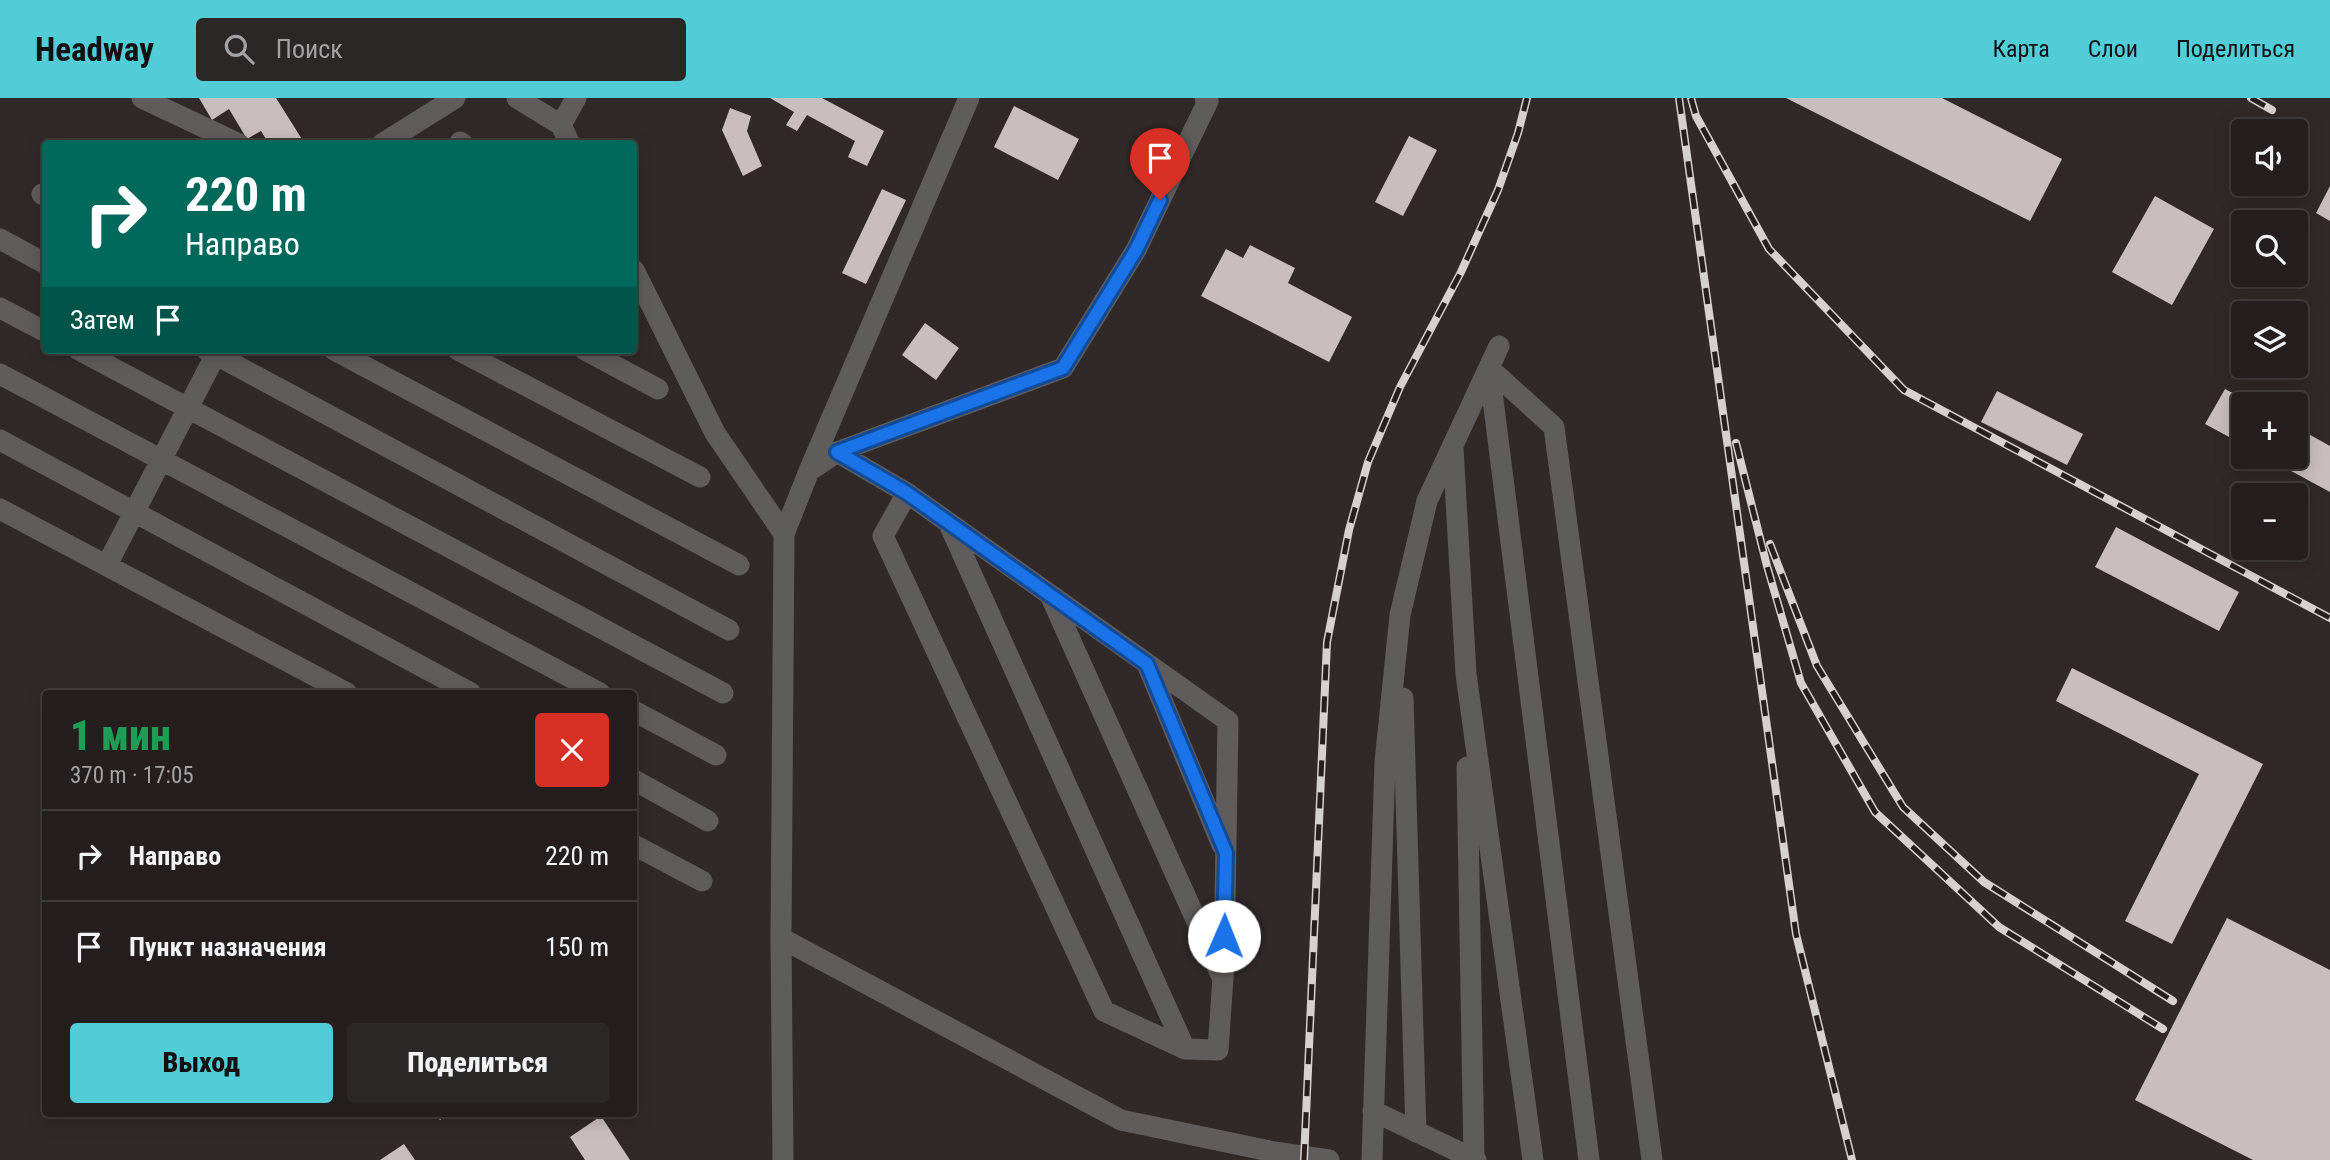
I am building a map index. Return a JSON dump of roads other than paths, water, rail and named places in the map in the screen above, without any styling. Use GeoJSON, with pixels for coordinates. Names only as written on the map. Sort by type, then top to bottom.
{"type":"FeatureCollection","features":[{"type":"Feature","properties":{"kind":"street"},"geometry":{"type":"LineString","coordinates":[[142,98],[231,140]]}},
{"type":"Feature","properties":{"kind":"street"},"geometry":{"type":"LineString","coordinates":[[388,140],[455,98]]}},
{"type":"Feature","properties":{"kind":"street"},"geometry":{"type":"LineString","coordinates":[[517,98],[565,134],[576,98]]}},
{"type":"Feature","properties":{"kind":"street"},"geometry":{"type":"LineString","coordinates":[[783,1160],[781,938],[784,534],[969,98]]}},
{"type":"Feature","properties":{"kind":"street"},"geometry":{"type":"LineString","coordinates":[[809,471],[837,452],[1063,368],[1136,250],[1208,101],[1205,98]]}},
{"type":"Feature","properties":{"kind":"street"},"geometry":{"type":"LineString","coordinates":[[0,239],[42,262]]}},
{"type":"Feature","properties":{"kind":"street"},"geometry":{"type":"LineString","coordinates":[[637,276],[715,433],[784,534]]}},
{"type":"Feature","properties":{"kind":"street"},"geometry":{"type":"LineString","coordinates":[[0,308],[42,330]]}},
{"type":"Feature","properties":{"kind":"street"},"geometry":{"type":"LineString","coordinates":[[1372,1160],[1385,762],[1400,615],[1427,501],[1499,346]]}},
{"type":"Feature","properties":{"kind":"street"},"geometry":{"type":"LineString","coordinates":[[87,354],[723,693]]}},
{"type":"Feature","properties":{"kind":"street"},"geometry":{"type":"LineString","coordinates":[[107,565],[213,354]]}},
{"type":"Feature","properties":{"kind":"street"},"geometry":{"type":"LineString","coordinates":[[218,354],[729,630]]}},
{"type":"Feature","properties":{"kind":"street"},"geometry":{"type":"LineString","coordinates":[[342,354],[739,565]]}},
{"type":"Feature","properties":{"kind":"street"},"geometry":{"type":"LineString","coordinates":[[466,354],[700,477]]}},
{"type":"Feature","properties":{"kind":"street"},"geometry":{"type":"LineString","coordinates":[[592,354],[658,389]]}},
{"type":"Feature","properties":{"kind":"street"},"geometry":{"type":"LineString","coordinates":[[614,354],[622,370]]}},
{"type":"Feature","properties":{"kind":"street"},"geometry":{"type":"LineString","coordinates":[[1489,368],[1589,1160]]}},
{"type":"Feature","properties":{"kind":"street"},"geometry":{"type":"LineString","coordinates":[[1489,368],[1554,427],[1652,1160]]}},
{"type":"Feature","properties":{"kind":"street"},"geometry":{"type":"LineString","coordinates":[[0,374],[594,690]]}},
{"type":"Feature","properties":{"kind":"street"},"geometry":{"type":"LineString","coordinates":[[0,440],[465,690]]}},
{"type":"Feature","properties":{"kind":"street"},"geometry":{"type":"LineString","coordinates":[[1373,1111],[1475,1159],[1466,674],[1453,445]]}},
{"type":"Feature","properties":{"kind":"street"},"geometry":{"type":"LineString","coordinates":[[837,452],[907,493],[1228,721],[1223,979],[1218,1049],[1185,1049],[1104,1011],[883,536],[907,493]]}},
{"type":"Feature","properties":{"kind":"street"},"geometry":{"type":"LineString","coordinates":[[0,509],[342,690]]}},
{"type":"Feature","properties":{"kind":"street"},"geometry":{"type":"LineString","coordinates":[[948,524],[1185,1049]]}},
{"type":"Feature","properties":{"kind":"street"},"geometry":{"type":"LineString","coordinates":[[1050,595],[1223,979]]}},
{"type":"Feature","properties":{"kind":"street"},"geometry":{"type":"LineString","coordinates":[[1400,615],[1416,1132]]}},
{"type":"Feature","properties":{"kind":"street"},"geometry":{"type":"LineString","coordinates":[[1147,664],[1226,853]]}},
{"type":"Feature","properties":{"kind":"street"},"geometry":{"type":"LineString","coordinates":[[1466,674],[1533,1160]]}},
{"type":"Feature","properties":{"kind":"street"},"geometry":{"type":"LineString","coordinates":[[637,713],[716,755]]}},
{"type":"Feature","properties":{"kind":"street"},"geometry":{"type":"LineString","coordinates":[[637,782],[708,821]]}},
{"type":"Feature","properties":{"kind":"street"},"geometry":{"type":"LineString","coordinates":[[637,847],[702,881]]}},
{"type":"Feature","properties":{"kind":"street"},"geometry":{"type":"LineString","coordinates":[[781,938],[1121,1120],[1274,1152],[1329,1160]]}},
{"type":"Feature","properties":{"kind":"railway"},"geometry":{"type":"LineString","coordinates":[[1304,1160],[1327,642],[1349,530],[1368,462],[1400,387],[1461,272],[1498,190],[1527,98]]}},
{"type":"Feature","properties":{"kind":"railway"},"geometry":{"type":"LineString","coordinates":[[1679,98],[1796,934],[1852,1160]]}},
{"type":"Feature","properties":{"kind":"railway"},"geometry":{"type":"LineString","coordinates":[[1691,98],[1696,116],[1769,249],[1904,390],[2330,618]]}},
{"type":"Feature","properties":{"kind":"railway"},"geometry":{"type":"LineString","coordinates":[[2251,98],[2272,110]]}},
{"type":"Feature","properties":{"kind":"railway"},"geometry":{"type":"LineString","coordinates":[[1736,443],[1767,566],[1801,683],[1875,812],[1999,927],[2163,1029]]}},
{"type":"Feature","properties":{"kind":"railway"},"geometry":{"type":"LineString","coordinates":[[1770,544],[1817,666],[1903,807],[1984,882],[2173,1001]]}}]}
